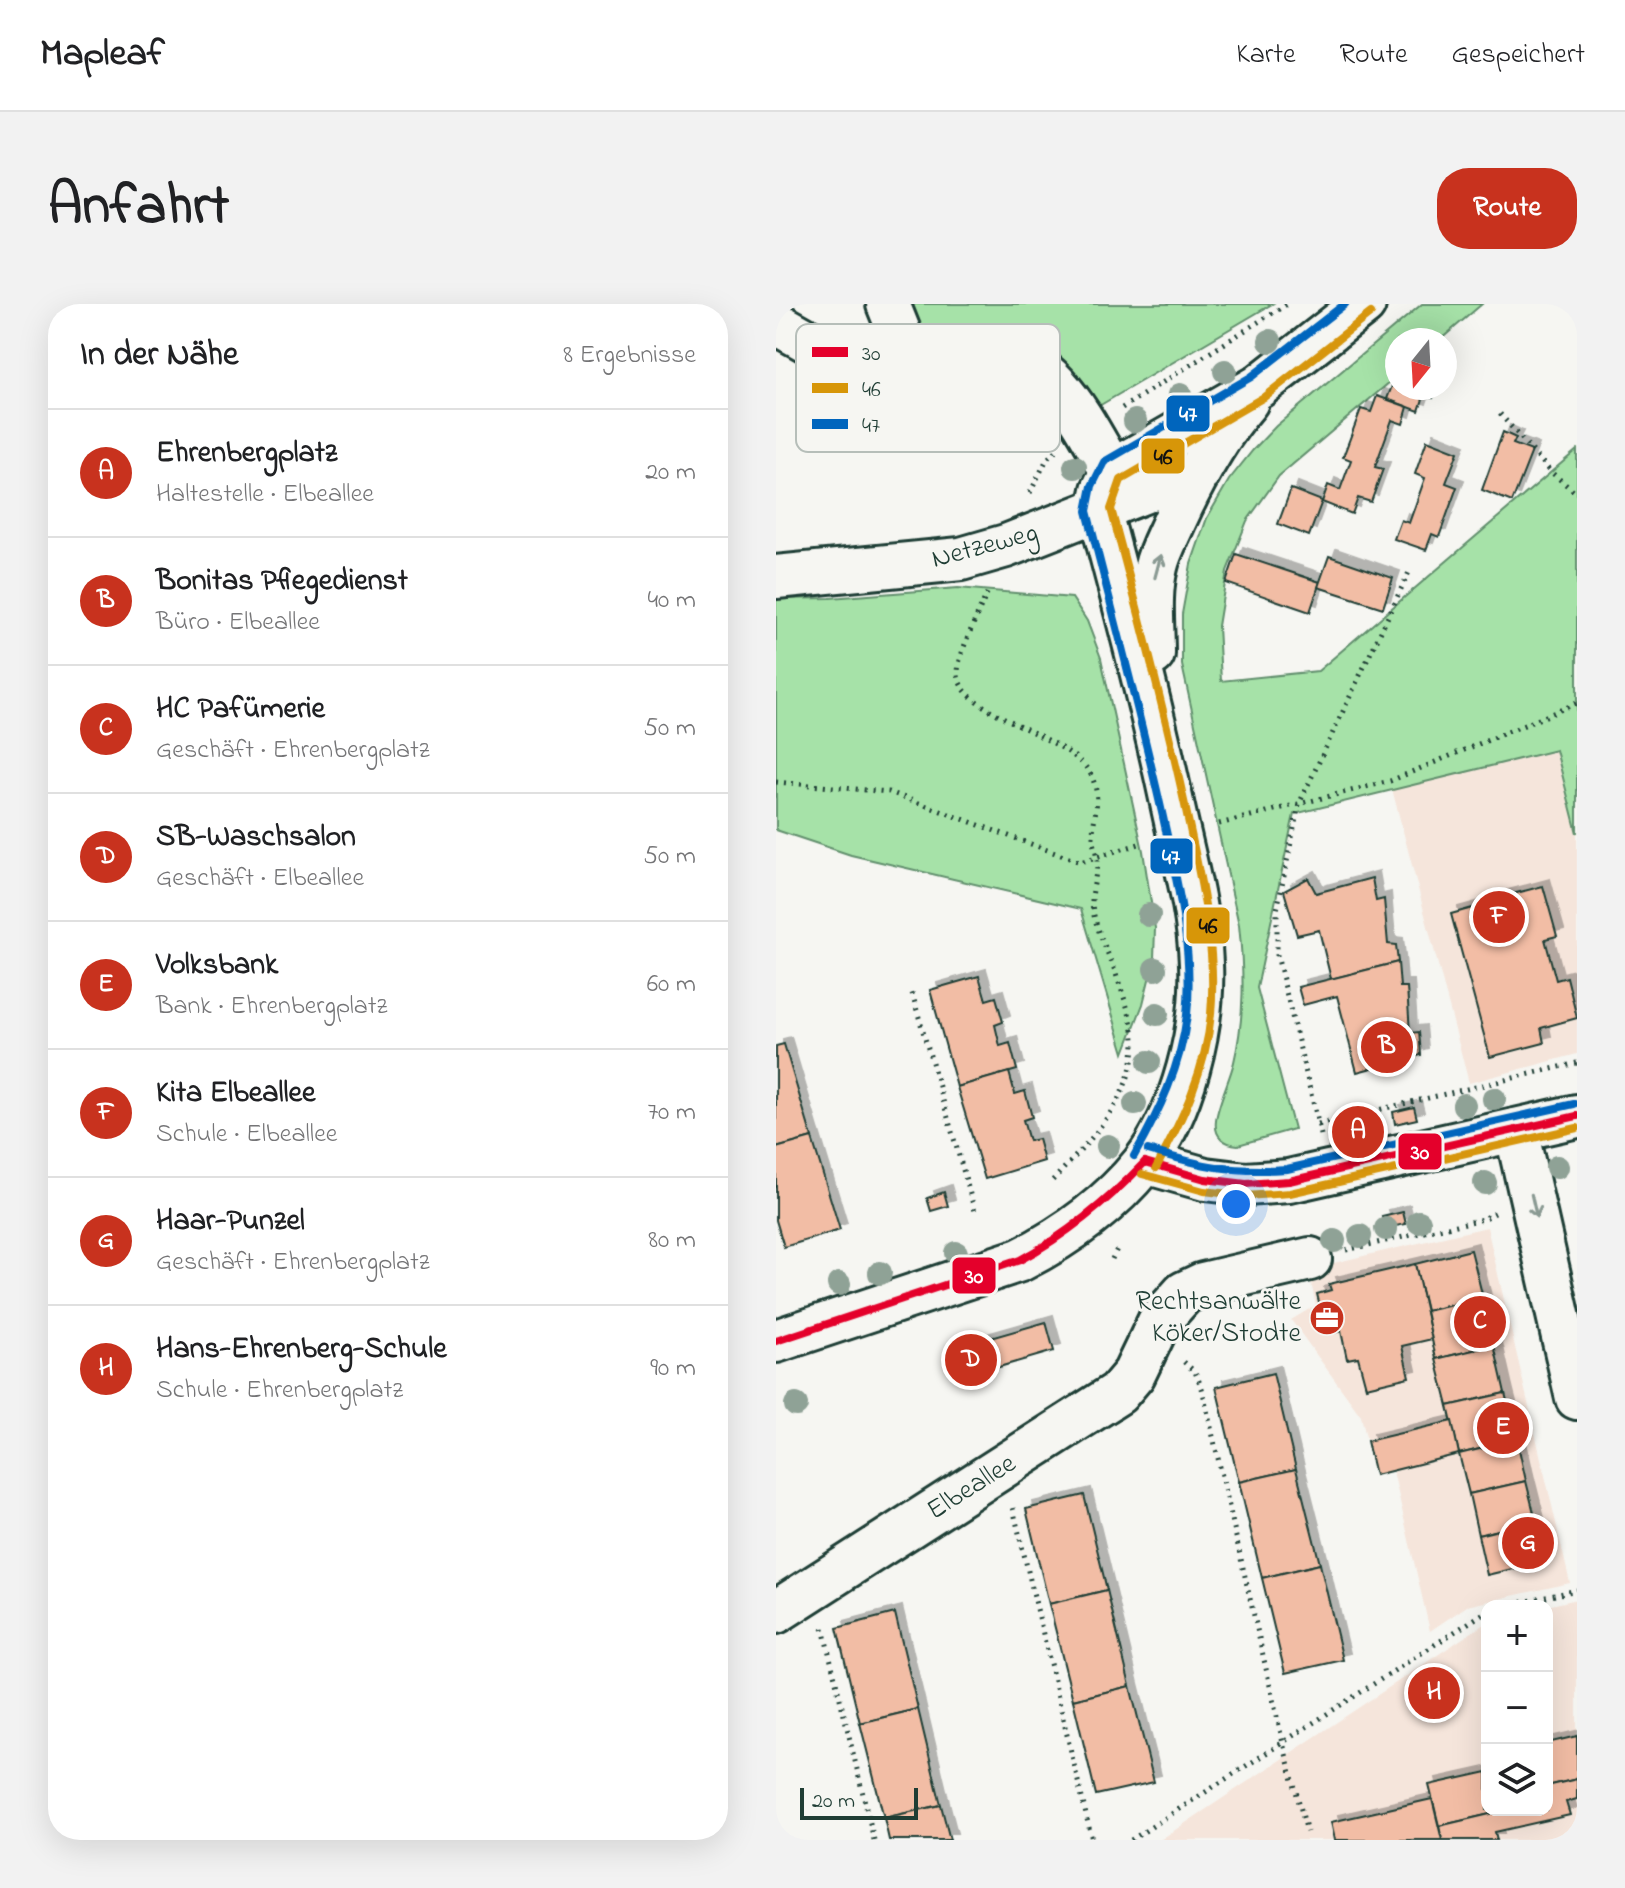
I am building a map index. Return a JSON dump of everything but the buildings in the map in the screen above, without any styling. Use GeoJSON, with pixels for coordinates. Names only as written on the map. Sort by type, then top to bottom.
{"type":"FeatureCollection","features":[{"type":"Feature","properties":{"kind":"street"},"geometry":{"type":"LineString","coordinates":[[888,304],[896,324]]}},
{"type":"Feature","properties":{"kind":"street"},"geometry":{"type":"LineString","coordinates":[[1106,490],[1258,387],[1364,304]]}},
{"type":"Feature","properties":{"kind":"street"},"geometry":{"type":"LineString","coordinates":[[776,323],[796,334]]}},
{"type":"Feature","properties":{"kind":"street"},"geometry":{"type":"LineString","coordinates":[[1156,727],[1152,596],[1156,567],[1186,495],[1227,424],[1258,387]]}},
{"type":"Feature","properties":{"kind":"street"},"geometry":{"type":"LineString","coordinates":[[776,1341],[1020,1260],[1051,1245],[1113,1197],[1145,1162],[1169,1119],[1188,1071],[1199,1016],[1202,966],[1194,905],[1106,490],[1087,429],[1060,389]]}},
{"type":"Feature","properties":{"kind":"street","name":"Netzeweg"},"geometry":{"type":"LineString","coordinates":[[776,577],[961,559],[1006,546],[1106,490],[1156,487],[1186,495]]}},
{"type":"Feature","properties":{"kind":"street"},"geometry":{"type":"LineString","coordinates":[[1145,1162],[1205,1179],[1246,1184],[1289,1181],[1577,1116]]}},
{"type":"Feature","properties":{"kind":"street"},"geometry":{"type":"LineString","coordinates":[[1516,1130],[1577,1398]]}},
{"type":"Feature","properties":{"kind":"street","name":"Elbeallee"},"geometry":{"type":"LineString","coordinates":[[776,1612],[1118,1393],[1134,1374],[1160,1320],[1184,1293],[1203,1284],[1310,1259]]}},
{"type":"Feature","properties":{"kind":"path"},"geometry":{"type":"LineString","coordinates":[[1060,449],[1087,429],[1287,304]]}},
{"type":"Feature","properties":{"kind":"path"},"geometry":{"type":"LineString","coordinates":[[1500,414],[1551,472],[1577,494]]}},
{"type":"Feature","properties":{"kind":"path"},"geometry":{"type":"LineString","coordinates":[[1050,1183],[1111,1113],[1130,1073],[1134,1039],[1092,904],[1098,857],[1092,838],[1099,802],[1091,775],[1071,753],[989,709],[963,690],[957,675],[968,638],[1006,546],[1047,459],[1056,452]]}},
{"type":"Feature","properties":{"kind":"path"},"geometry":{"type":"LineString","coordinates":[[1411,568],[1299,804],[1277,910],[1277,955],[1318,1124],[1577,1063]]}},
{"type":"Feature","properties":{"kind":"path"},"geometry":{"type":"LineString","coordinates":[[1219,824],[1390,781],[1577,703]]}},
{"type":"Feature","properties":{"kind":"path"},"geometry":{"type":"LineString","coordinates":[[776,782],[889,792],[1080,862],[1139,844]]}},
{"type":"Feature","properties":{"kind":"path"},"geometry":{"type":"LineString","coordinates":[[912,993],[976,1215]]}},
{"type":"Feature","properties":{"kind":"path"},"geometry":{"type":"LineString","coordinates":[[1310,1259],[1483,1219],[1532,1197]]}},
{"type":"Feature","properties":{"kind":"path"},"geometry":{"type":"LineString","coordinates":[[1148,1344],[1178,1356],[1195,1372],[1202,1388],[1283,1743],[1307,1832]]}},
{"type":"Feature","properties":{"kind":"path"},"geometry":{"type":"LineString","coordinates":[[1004,1468],[1092,1840]]}},
{"type":"Feature","properties":{"kind":"path"},"geometry":{"type":"LineString","coordinates":[[814,1588],[874,1840]]}},
{"type":"Feature","properties":{"kind":"path"},"geometry":{"type":"LineString","coordinates":[[1533,1600],[1577,1590]]}},
{"type":"Feature","properties":{"kind":"path"},"geometry":{"type":"LineString","coordinates":[[1131,1840],[1481,1615]]}},
{"type":"Feature","properties":{"kind":"shaded area"},"geometry":{"type":"Polygon","coordinates":[[[1557,749],[1577,833],[1577,1054],[1469,1083],[1392,789],[1557,749]]]}},
{"type":"Feature","properties":{"kind":"shaded area"},"geometry":{"type":"Polygon","coordinates":[[[1487,1227],[1570,1583],[1494,1600],[1481,1600],[1481,1603],[1467,1606],[1430,1631],[1393,1471],[1375,1475],[1361,1416],[1291,1320],[1316,1305],[1308,1269],[1487,1227]]]}},
{"type":"Feature","properties":{"kind":"shaded area"},"geometry":{"type":"Polygon","coordinates":[[[1577,1599],[1577,1840],[1160,1840],[1481,1626],[1481,1816],[1553,1816],[1553,1605],[1577,1599]]]}},
{"type":"Feature","properties":{"kind":"green space"},"geometry":{"type":"Polygon","coordinates":[[[895,304],[1272,304],[1092,410],[1071,379],[1060,376],[1060,324],[903,324],[895,304]]]}},
{"type":"Feature","properties":{"kind":"green space"},"geometry":{"type":"Polygon","coordinates":[[[1422,304],[1482,304],[1454,328],[1393,328],[1422,304]]]}},
{"type":"Feature","properties":{"kind":"green space"},"geometry":{"type":"Polygon","coordinates":[[[1385,335],[1385,386],[1279,476],[1247,521],[1227,571],[1218,626],[1221,681],[1318,671],[1577,450],[1577,833],[1556,750],[1294,814],[1257,988],[1294,1129],[1238,1145],[1224,1141],[1216,1126],[1240,1028],[1243,977],[1241,942],[1182,665],[1182,614],[1191,564],[1207,518],[1229,480],[1276,426],[1385,335]]]}},
{"type":"Feature","properties":{"kind":"green space"},"geometry":{"type":"Polygon","coordinates":[[[958,588],[1072,598],[1087,621],[1101,658],[1143,851],[1155,928],[1154,959],[1143,1004],[1124,1053],[1081,909],[851,855],[776,830],[776,599],[958,588]]]}},
{"type":"Feature","properties":{"kind":"transit line","name":"47"},"geometry":{"type":"LineString","coordinates":[[1134,1156],[1160,1105],[1180,1052],[1187,1015],[1188,965],[1174,866],[1087,511],[1092,486],[1104,462],[1251,377],[1345,304]]}},
{"type":"Feature","properties":{"kind":"transit line","name":"46"},"geometry":{"type":"LineString","coordinates":[[1156,1168],[1184,1113],[1204,1055],[1211,1014],[1212,962],[1206,911],[1186,810],[1111,509],[1121,480],[1264,397],[1371,313]]}},
{"type":"Feature","properties":{"kind":"transit line","name":"47"},"geometry":{"type":"LineString","coordinates":[[1148,1150],[1217,1167],[1287,1169],[1574,1104]]}},
{"type":"Feature","properties":{"kind":"transit line","name":"30"},"geometry":{"type":"LineString","coordinates":[[1145,1162],[1205,1179],[1246,1184],[1289,1181],[1577,1116]]}},
{"type":"Feature","properties":{"kind":"transit line","name":"46"},"geometry":{"type":"LineString","coordinates":[[1142,1174],[1204,1191],[1246,1196],[1290,1193],[1577,1128]]}},
{"type":"Feature","properties":{"kind":"transit line","name":"30"},"geometry":{"type":"LineString","coordinates":[[776,1341],[1020,1260],[1087,1216],[1145,1162]]}},
{"type":"Feature","properties":{"kind":"place","name":"Kita Elbeallee"},"geometry":{"type":"Point","coordinates":[1499,917]}},
{"type":"Feature","properties":{"kind":"place","name":"Bonitas Pflegedienst"},"geometry":{"type":"Point","coordinates":[1387,1047]}},
{"type":"Feature","properties":{"kind":"place","name":"Ehrenbergplatz"},"geometry":{"type":"Point","coordinates":[1358,1132]}},
{"type":"Feature","properties":{"kind":"place","name":"Rechtsanwälte Köker/Stodte"},"geometry":{"type":"Point","coordinates":[1327,1318]}},
{"type":"Feature","properties":{"kind":"place","name":"HC Pafümerie"},"geometry":{"type":"Point","coordinates":[1480,1322]}},
{"type":"Feature","properties":{"kind":"place","name":"SB-Waschsalon"},"geometry":{"type":"Point","coordinates":[971,1360]}},
{"type":"Feature","properties":{"kind":"place","name":"Volksbank"},"geometry":{"type":"Point","coordinates":[1503,1428]}},
{"type":"Feature","properties":{"kind":"place","name":"Haar-Punzel"},"geometry":{"type":"Point","coordinates":[1528,1543]}},
{"type":"Feature","properties":{"kind":"place","name":"Hans-Ehrenberg-Schule"},"geometry":{"type":"Point","coordinates":[1434,1693]}}]}
